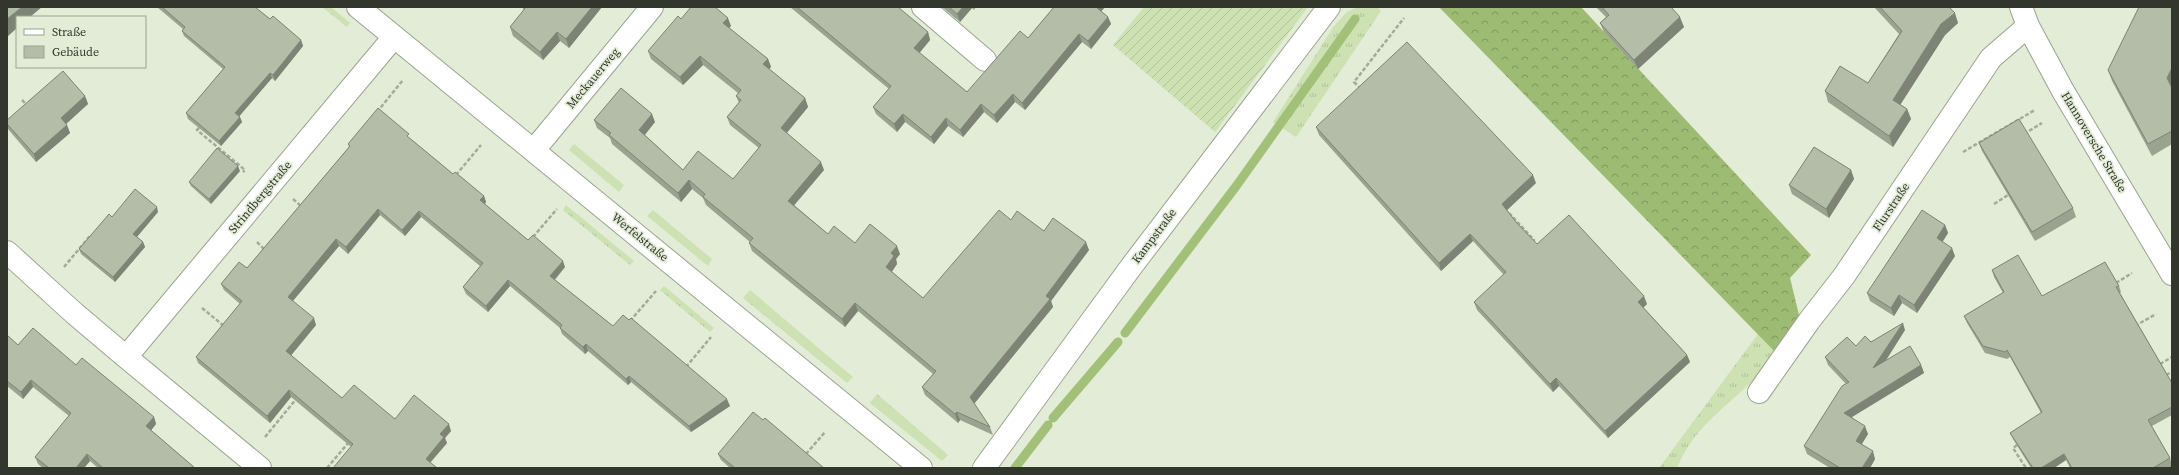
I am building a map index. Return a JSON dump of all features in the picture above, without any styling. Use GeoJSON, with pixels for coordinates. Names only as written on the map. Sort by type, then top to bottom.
{"type":"FeatureCollection","features":[{"type":"Feature","properties":{"kind":"street","name":"Werfelstraße"},"geometry":{"type":"LineString","coordinates":[[358,7],[921,468]]}},
{"type":"Feature","properties":{"kind":"street","name":"Meckauerweg"},"geometry":{"type":"LineString","coordinates":[[534,150],[652,7]]}},
{"type":"Feature","properties":{"kind":"street"},"geometry":{"type":"LineString","coordinates":[[923,7],[985,60]]}},
{"type":"Feature","properties":{"kind":"street","name":"Kampstraße"},"geometry":{"type":"LineString","coordinates":[[984,468],[1131,267],[1329,7]]}},
{"type":"Feature","properties":{"kind":"street","name":"Hannoversche Straße"},"geometry":{"type":"LineString","coordinates":[[2024,17],[2063,91],[2172,274]]}},
{"type":"Feature","properties":{"kind":"street","name":"Flurstraße"},"geometry":{"type":"LineString","coordinates":[[1759,392],[1809,321],[1842,280],[1991,58],[2024,17]]}},
{"type":"Feature","properties":{"kind":"street","name":"Strindbergstraße"},"geometry":{"type":"LineString","coordinates":[[126,357],[394,37]]}},
{"type":"Feature","properties":{"kind":"street"},"geometry":{"type":"LineString","coordinates":[[7,252],[74,313],[260,468]]}},
{"type":"Feature","properties":{"kind":"path"},"geometry":{"type":"LineString","coordinates":[[1364,92],[1354,82],[1404,18]]}},
{"type":"Feature","properties":{"kind":"path"},"geometry":{"type":"LineString","coordinates":[[374,116],[404,80]]}},
{"type":"Feature","properties":{"kind":"path"},"geometry":{"type":"LineString","coordinates":[[22,100],[31,110]]}},
{"type":"Feature","properties":{"kind":"path"},"geometry":{"type":"LineString","coordinates":[[1963,152],[2035,110]]}},
{"type":"Feature","properties":{"kind":"path"},"geometry":{"type":"LineString","coordinates":[[2018,137],[2042,123]]}},
{"type":"Feature","properties":{"kind":"path"},"geometry":{"type":"LineString","coordinates":[[199,128],[197,130],[245,170],[241,176]]}},
{"type":"Feature","properties":{"kind":"path"},"geometry":{"type":"LineString","coordinates":[[455,176],[481,145]]}},
{"type":"Feature","properties":{"kind":"path"},"geometry":{"type":"LineString","coordinates":[[286,194],[304,209]]}},
{"type":"Feature","properties":{"kind":"path"},"geometry":{"type":"LineString","coordinates":[[1994,204],[2008,195]]}},
{"type":"Feature","properties":{"kind":"path"},"geometry":{"type":"LineString","coordinates":[[531,240],[557,209]]}},
{"type":"Feature","properties":{"kind":"path"},"geometry":{"type":"LineString","coordinates":[[1503,218],[1508,213],[1534,240],[1528,245]]}},
{"type":"Feature","properties":{"kind":"path"},"geometry":{"type":"LineString","coordinates":[[59,273],[90,236],[94,238]]}},
{"type":"Feature","properties":{"kind":"path"},"geometry":{"type":"LineString","coordinates":[[250,237],[268,252]]}},
{"type":"Feature","properties":{"kind":"path"},"geometry":{"type":"LineString","coordinates":[[2117,281],[2132,274]]}},
{"type":"Feature","properties":{"kind":"path"},"geometry":{"type":"LineString","coordinates":[[628,324],[656,291]]}},
{"type":"Feature","properties":{"kind":"path"},"geometry":{"type":"LineString","coordinates":[[196,303],[225,327]]}},
{"type":"Feature","properties":{"kind":"path"},"geometry":{"type":"LineString","coordinates":[[2131,328],[2156,314]]}},
{"type":"Feature","properties":{"kind":"path"},"geometry":{"type":"LineString","coordinates":[[685,369],[711,337]]}},
{"type":"Feature","properties":{"kind":"path"},"geometry":{"type":"LineString","coordinates":[[2160,364],[2172,357]]}},
{"type":"Feature","properties":{"kind":"path"},"geometry":{"type":"LineString","coordinates":[[2166,376],[2172,372]]}},
{"type":"Feature","properties":{"kind":"path"},"geometry":{"type":"LineString","coordinates":[[263,439],[301,394]]}},
{"type":"Feature","properties":{"kind":"path"},"geometry":{"type":"LineString","coordinates":[[805,456],[824,432]]}},
{"type":"Feature","properties":{"kind":"path"},"geometry":{"type":"LineString","coordinates":[[327,468],[354,436]]}},
{"type":"Feature","properties":{"kind":"path"},"geometry":{"type":"LineString","coordinates":[[2017,445],[2013,448],[2026,468]]}},
{"type":"Feature","properties":{"kind":"green space"},"geometry":{"type":"Polygon","coordinates":[[[322,7],[331,7],[350,23],[347,27],[322,7]]]}},
{"type":"Feature","properties":{"kind":"green space"},"geometry":{"type":"Polygon","coordinates":[[[1144,7],[1308,7],[1215,132],[1113,45],[1144,7]]]}},
{"type":"Feature","properties":{"kind":"green space"},"geometry":{"type":"Polygon","coordinates":[[[1357,7],[1378,7],[1381,11],[1296,137],[1273,122],[1334,26],[1347,12],[1357,7]]]}},
{"type":"Feature","properties":{"kind":"green space"},"geometry":{"type":"Polygon","coordinates":[[[1439,7],[1581,7],[1811,255],[1790,278],[1800,319],[1778,355],[1439,7]]]}},
{"type":"Feature","properties":{"kind":"green space"},"geometry":{"type":"Polygon","coordinates":[[[574,144],[624,185],[619,192],[569,150],[574,144]]]}},
{"type":"Feature","properties":{"kind":"green space"},"geometry":{"type":"Polygon","coordinates":[[[566,205],[634,261],[630,265],[563,210],[566,205]]]}},
{"type":"Feature","properties":{"kind":"green space"},"geometry":{"type":"Polygon","coordinates":[[[653,210],[712,259],[708,266],[647,216],[653,210]]]}},
{"type":"Feature","properties":{"kind":"green space"},"geometry":{"type":"Polygon","coordinates":[[[664,286],[714,328],[710,332],[660,290],[664,286]]]}},
{"type":"Feature","properties":{"kind":"green space"},"geometry":{"type":"Polygon","coordinates":[[[750,290],[853,377],[847,383],[743,298],[750,290]]]}},
{"type":"Feature","properties":{"kind":"green space"},"geometry":{"type":"Polygon","coordinates":[[[1758,334],[1778,355],[1699,432],[1691,442],[1677,468],[1659,468],[1758,334]]]}},
{"type":"Feature","properties":{"kind":"green space"},"geometry":{"type":"Polygon","coordinates":[[[877,394],[948,455],[942,461],[870,403],[877,394]]]}},
{"type":"Feature","properties":{"kind":"building"},"geometry":{"type":"Polygon","coordinates":[[[7,7],[22,7],[7,19],[7,7]]]}},
{"type":"Feature","properties":{"kind":"building"},"geometry":{"type":"Polygon","coordinates":[[[162,7],[255,7],[270,19],[273,16],[301,40],[273,75],[270,73],[235,113],[240,117],[219,141],[186,113],[225,67],[182,31],[185,27],[162,7]]]}},
{"type":"Feature","properties":{"kind":"building"},"geometry":{"type":"Polygon","coordinates":[[[526,7],[592,7],[566,39],[557,32],[540,52],[510,27],[526,7]]]}},
{"type":"Feature","properties":{"kind":"building"},"geometry":{"type":"Polygon","coordinates":[[[691,7],[715,7],[728,18],[723,23],[768,59],[763,64],[805,98],[781,128],[821,162],[788,201],[828,234],[834,226],[855,243],[870,224],[897,246],[891,253],[894,256],[886,267],[923,298],[999,210],[1011,220],[1017,211],[1044,231],[1053,218],[1086,242],[1046,296],[1050,299],[970,397],[990,427],[957,412],[955,414],[922,387],[936,371],[855,303],[842,319],[749,243],[753,238],[703,197],[705,194],[689,180],[678,193],[609,135],[611,133],[594,120],[621,88],[652,114],[639,130],[683,170],[698,151],[733,179],[761,145],[727,117],[741,100],[736,96],[741,90],[700,56],[680,77],[648,51],[678,16],[681,19],[691,7]]]}},
{"type":"Feature","properties":{"kind":"building"},"geometry":{"type":"Polygon","coordinates":[[[797,7],[898,7],[928,32],[914,48],[967,92],[1020,31],[1028,38],[1054,7],[1096,7],[1108,17],[1088,41],[1079,34],[1022,103],[1013,94],[994,115],[981,104],[960,130],[946,118],[931,137],[903,114],[894,124],[873,107],[891,86],[797,7]]]}},
{"type":"Feature","properties":{"kind":"building"},"geometry":{"type":"Polygon","coordinates":[[[949,7],[963,7],[957,14],[949,7]]]}},
{"type":"Feature","properties":{"kind":"building"},"geometry":{"type":"Polygon","coordinates":[[[1602,7],[1671,7],[1680,17],[1634,60],[1600,23],[1609,15],[1602,7]]]}},
{"type":"Feature","properties":{"kind":"building"},"geometry":{"type":"Polygon","coordinates":[[[1880,7],[1949,7],[1955,13],[1941,24],[1893,100],[1907,109],[1889,136],[1825,91],[1840,66],[1868,83],[1902,31],[1880,7]]]}},
{"type":"Feature","properties":{"kind":"building"},"geometry":{"type":"Polygon","coordinates":[[[2139,7],[2172,7],[2172,68],[2167,78],[2172,88],[2172,131],[2148,144],[2108,70],[2139,7]]]}},
{"type":"Feature","properties":{"kind":"building"},"geometry":{"type":"Polygon","coordinates":[[[1407,42],[1533,175],[1502,204],[1516,222],[1537,244],[1569,215],[1644,296],[1638,302],[1687,355],[1605,431],[1556,378],[1550,384],[1474,302],[1506,272],[1470,234],[1439,263],[1316,127],[1407,42]]]}},
{"type":"Feature","properties":{"kind":"building"},"geometry":{"type":"Polygon","coordinates":[[[63,71],[85,96],[61,118],[67,125],[34,154],[7,124],[7,120],[63,71]]]}},
{"type":"Feature","properties":{"kind":"building"},"geometry":{"type":"Polygon","coordinates":[[[378,108],[409,134],[407,136],[453,174],[455,172],[484,196],[480,200],[528,240],[533,235],[563,261],[550,276],[613,326],[623,315],[629,320],[631,318],[727,399],[689,426],[629,376],[626,379],[586,344],[583,347],[560,328],[562,325],[508,280],[486,306],[463,287],[483,263],[419,211],[402,230],[378,209],[346,247],[336,239],[288,297],[314,318],[286,351],[342,398],[354,385],[395,419],[414,395],[449,424],[440,434],[444,437],[426,459],[436,467],[435,468],[333,468],[353,444],[289,390],[267,416],[196,357],[242,301],[221,284],[239,262],[247,268],[350,146],[348,144],[378,108]]]}},
{"type":"Feature","properties":{"kind":"building"},"geometry":{"type":"Polygon","coordinates":[[[2019,119],[2073,208],[2032,232],[1979,143],[2019,119]]]}},
{"type":"Feature","properties":{"kind":"building"},"geometry":{"type":"Polygon","coordinates":[[[1814,147],[1851,170],[1826,209],[1789,185],[1814,147]]]}},
{"type":"Feature","properties":{"kind":"building"},"geometry":{"type":"Polygon","coordinates":[[[217,148],[238,166],[209,199],[189,182],[217,148]]]}},
{"type":"Feature","properties":{"kind":"building"},"geometry":{"type":"Polygon","coordinates":[[[135,189],[157,207],[133,234],[143,242],[113,277],[79,249],[109,214],[112,217],[135,189]]]}},
{"type":"Feature","properties":{"kind":"building"},"geometry":{"type":"Polygon","coordinates":[[[1922,210],[1945,225],[1937,238],[1952,248],[1914,305],[1899,295],[1891,308],[1867,293],[1922,210]]]}},
{"type":"Feature","properties":{"kind":"building"},"geometry":{"type":"Polygon","coordinates":[[[2018,255],[2042,296],[2105,262],[2119,286],[2116,287],[2172,383],[2172,407],[2148,420],[2170,458],[2153,468],[2072,468],[2064,454],[2041,468],[2033,468],[2010,433],[2042,412],[2007,350],[2005,352],[1983,346],[1964,316],[2004,292],[1992,270],[2018,255]]]}},
{"type":"Feature","properties":{"kind":"building"},"geometry":{"type":"Polygon","coordinates":[[[1903,323],[1873,368],[1910,346],[1921,365],[1844,413],[1865,426],[1856,441],[1873,451],[1862,468],[1840,468],[1804,446],[1842,386],[1849,382],[1825,357],[1847,337],[1856,346],[1865,336],[1871,342],[1903,323]]]}},
{"type":"Feature","properties":{"kind":"building"},"geometry":{"type":"Polygon","coordinates":[[[33,328],[76,365],[82,358],[154,417],[146,426],[195,468],[103,468],[87,454],[76,468],[49,468],[35,457],[71,413],[31,380],[21,392],[7,381],[7,335],[18,345],[33,328]]]}},
{"type":"Feature","properties":{"kind":"building"},"geometry":{"type":"Polygon","coordinates":[[[753,412],[763,420],[765,418],[824,468],[735,468],[718,454],[753,412]]]}},
{"type":"Feature","properties":{"kind":"waterway"},"geometry":{"type":"LineString","coordinates":[[1125,333],[1237,185],[1355,19]]}},
{"type":"Feature","properties":{"kind":"waterway"},"geometry":{"type":"LineString","coordinates":[[1053,418],[1118,342]]}},
{"type":"Feature","properties":{"kind":"waterway"},"geometry":{"type":"LineString","coordinates":[[1015,468],[1048,425]]}}]}
